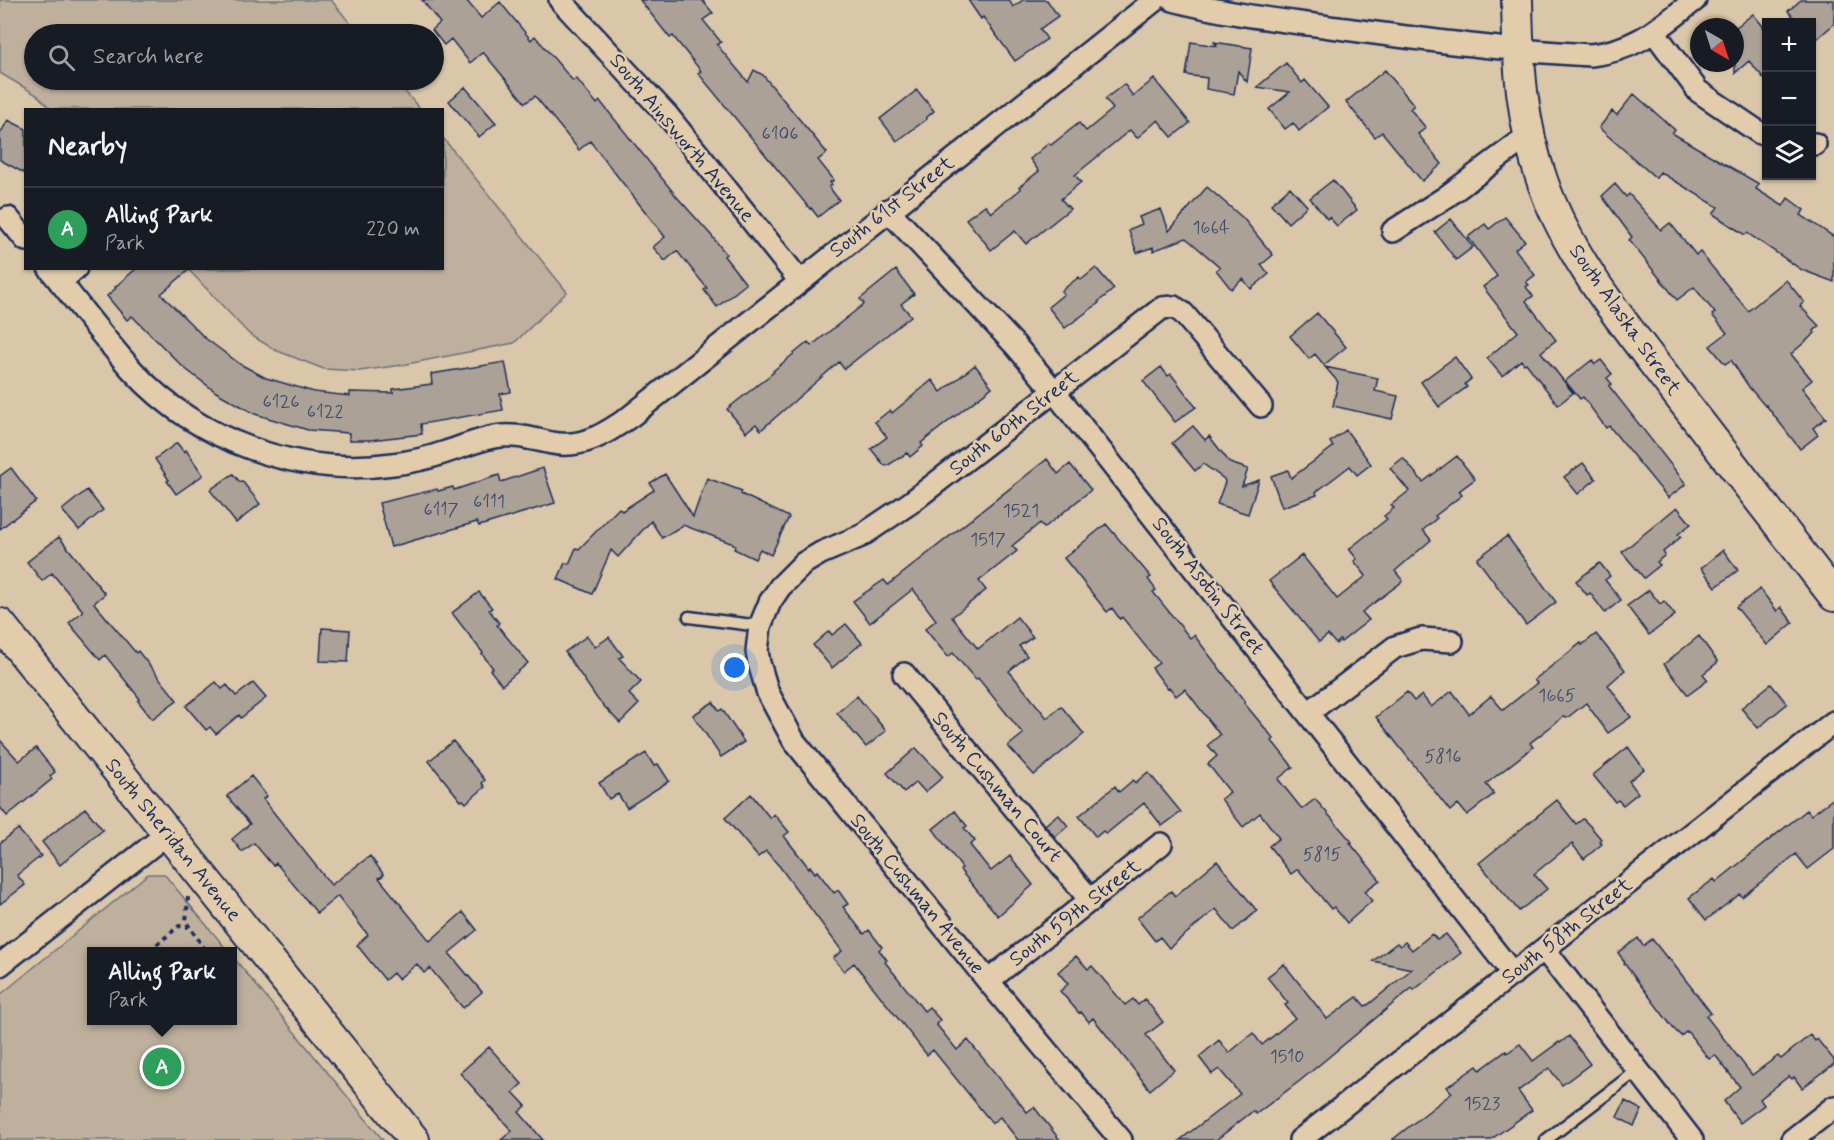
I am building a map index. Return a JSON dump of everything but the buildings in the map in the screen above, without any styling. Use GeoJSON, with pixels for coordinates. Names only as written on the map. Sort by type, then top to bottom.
{"type":"FeatureCollection","features":[{"type":"Feature","properties":{"kind":"street","name":"South Ainsworth Avenue"},"geometry":{"type":"LineString","coordinates":[[560,0],[668,116],[800,281]]}},
{"type":"Feature","properties":{"kind":"street","name":"South 61st Street"},"geometry":{"type":"LineString","coordinates":[[62,273],[133,371],[156,393],[183,414],[233,442],[286,459],[321,465],[361,466],[419,459],[503,435],[520,436],[555,444],[572,444],[592,440],[608,433],[631,416],[1155,0]]}},
{"type":"Feature","properties":{"kind":"street"},"geometry":{"type":"LineString","coordinates":[[1173,0],[1225,12],[1291,22],[1517,50],[1591,55],[1629,47],[1654,32],[1695,0]]}},
{"type":"Feature","properties":{"kind":"street","name":"South Alaska Street"},"geometry":{"type":"LineString","coordinates":[[1516,0],[1517,50],[1528,136],[1542,182],[1559,222],[1602,293],[1834,596]]}},
{"type":"Feature","properties":{"kind":"street"},"geometry":{"type":"LineString","coordinates":[[1654,32],[1698,91],[1762,134]]}},
{"type":"Feature","properties":{"kind":"street"},"geometry":{"type":"LineString","coordinates":[[1393,231],[1446,197],[1528,136]]}},
{"type":"Feature","properties":{"kind":"street","name":"South Asotin Street"},"geometry":{"type":"LineString","coordinates":[[888,210],[1008,337],[1054,391],[1513,974]]}},
{"type":"Feature","properties":{"kind":"street"},"geometry":{"type":"LineString","coordinates":[[8,218],[24,238]]}},
{"type":"Feature","properties":{"kind":"street","name":"South 60th Street"},"geometry":{"type":"LineString","coordinates":[[760,626],[775,593],[804,563],[861,536],[892,516],[1166,306],[1172,306],[1181,311],[1261,405]]}},
{"type":"Feature","properties":{"kind":"street","name":"South Sheridan Avenue"},"geometry":{"type":"LineString","coordinates":[[0,624],[414,1140]]}},
{"type":"Feature","properties":{"kind":"street","name":"South Cushman Avenue"},"geometry":{"type":"LineString","coordinates":[[760,626],[758,651],[761,673],[774,704],[794,741],[988,981],[1121,1140]]}},
{"type":"Feature","properties":{"kind":"street"},"geometry":{"type":"LineString","coordinates":[[1308,713],[1395,647],[1421,639],[1452,641]]}},
{"type":"Feature","properties":{"kind":"street","name":"South Cushman Court"},"geometry":{"type":"LineString","coordinates":[[904,674],[1091,901]]}},
{"type":"Feature","properties":{"kind":"street","name":"South 58th Street"},"geometry":{"type":"LineString","coordinates":[[1300,1140],[1834,722]]}},
{"type":"Feature","properties":{"kind":"street"},"geometry":{"type":"LineString","coordinates":[[0,965],[168,833]]}},
{"type":"Feature","properties":{"kind":"street","name":"South 59th Street"},"geometry":{"type":"LineString","coordinates":[[988,981],[1161,844]]}},
{"type":"Feature","properties":{"kind":"street"},"geometry":{"type":"LineString","coordinates":[[1544,949],[1692,1140]]}},
{"type":"Feature","properties":{"kind":"street"},"geometry":{"type":"LineString","coordinates":[[1792,1140],[1834,1107]]}},
{"type":"Feature","properties":{"kind":"lane"},"geometry":{"type":"LineString","coordinates":[[688,617],[760,626]]}},
{"type":"Feature","properties":{"kind":"lane"},"geometry":{"type":"LineString","coordinates":[[1546,1140],[1638,1070]]}},
{"type":"Feature","properties":{"kind":"path"},"geometry":{"type":"LineString","coordinates":[[188,888],[186,922],[204,947]]}},
{"type":"Feature","properties":{"kind":"path"},"geometry":{"type":"LineString","coordinates":[[154,947],[180,926],[189,928]]}},
{"type":"Feature","properties":{"kind":"shaded area"},"geometry":{"type":"Polygon","coordinates":[[[0,0],[331,0],[351,24],[24,24],[24,87],[0,73],[0,0]]]}},
{"type":"Feature","properties":{"kind":"shaded area"},"geometry":{"type":"Polygon","coordinates":[[[29,90],[404,90],[419,108],[50,108],[29,90]]]}},
{"type":"Feature","properties":{"kind":"shaded area"},"geometry":{"type":"Polygon","coordinates":[[[444,139],[567,292],[514,343],[359,371],[324,369],[275,350],[249,334],[189,270],[444,270],[444,139]]]}},
{"type":"Feature","properties":{"kind":"shaded area"},"geometry":{"type":"Polygon","coordinates":[[[148,874],[164,874],[225,947],[87,947],[87,1025],[237,1025],[237,962],[383,1140],[0,1140],[0,995],[148,874]]]}},
{"type":"Feature","properties":{"kind":"place","name":"Alling Park"},"geometry":{"type":"Point","coordinates":[162,1067]}}]}
